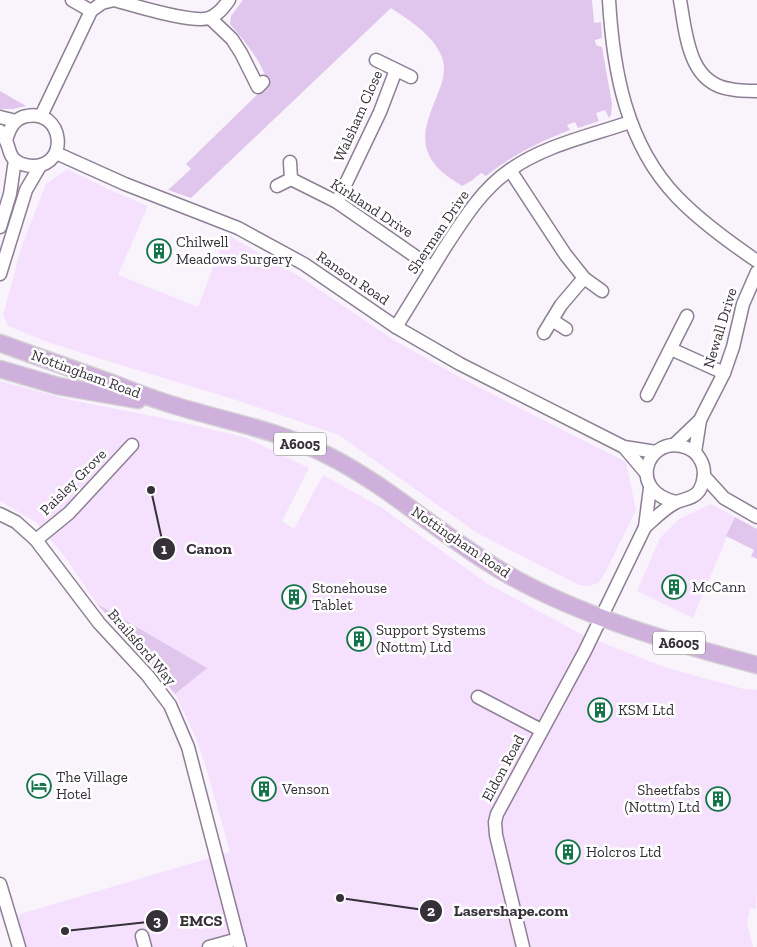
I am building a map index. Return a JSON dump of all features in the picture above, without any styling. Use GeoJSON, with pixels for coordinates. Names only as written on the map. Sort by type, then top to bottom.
{"type":"FeatureCollection","features":[{"type":"Feature","properties":{"kind":"main road","name":"Nottingham Road"},"geometry":{"type":"LineString","coordinates":[[0,343],[172,405],[270,432],[326,454],[381,487],[456,542],[501,571],[544,593],[602,617],[696,649],[757,665]]}},
{"type":"Feature","properties":{"kind":"main road","name":"Nottingham Road"},"geometry":{"type":"LineString","coordinates":[[0,369],[58,386],[172,405]]}},
{"type":"Feature","properties":{"kind":"street"},"geometry":{"type":"LineString","coordinates":[[72,0],[92,11]]}},
{"type":"Feature","properties":{"kind":"street"},"geometry":{"type":"LineString","coordinates":[[41,116],[92,11],[102,3],[114,0],[144,4],[195,20],[210,18],[217,14],[229,0]]}},
{"type":"Feature","properties":{"kind":"street"},"geometry":{"type":"LineString","coordinates":[[609,0],[612,40],[619,87],[630,122],[654,168],[676,196],[724,238],[757,261]]}},
{"type":"Feature","properties":{"kind":"street"},"geometry":{"type":"LineString","coordinates":[[680,0],[686,39],[701,73],[721,87],[757,91]]}},
{"type":"Feature","properties":{"kind":"street"},"geometry":{"type":"LineString","coordinates":[[210,18],[232,39],[258,87],[263,82]]}},
{"type":"Feature","properties":{"kind":"street","name":"Walsham Close"},"geometry":{"type":"LineString","coordinates":[[376,60],[411,77]]}},
{"type":"Feature","properties":{"kind":"street","name":"Walsham Close"},"geometry":{"type":"LineString","coordinates":[[337,202],[380,112],[396,70]]}},
{"type":"Feature","properties":{"kind":"street"},"geometry":{"type":"LineString","coordinates":[[32,115],[41,116],[50,122],[56,131],[58,142],[56,153],[49,161],[40,166],[27,166],[15,160],[8,151],[3,136],[16,121],[23,116],[32,115]]}},
{"type":"Feature","properties":{"kind":"street"},"geometry":{"type":"LineString","coordinates":[[0,117],[16,121]]}},
{"type":"Feature","properties":{"kind":"street","name":"Sherman Drive"},"geometry":{"type":"LineString","coordinates":[[396,327],[432,268],[484,192],[510,170],[526,160],[553,148],[630,122]]}},
{"type":"Feature","properties":{"kind":"street","name":"Ranson Road"},"geometry":{"type":"LineString","coordinates":[[56,153],[125,184],[238,228],[304,264],[396,327],[460,364],[624,447],[656,452]]}},
{"type":"Feature","properties":{"kind":"street"},"geometry":{"type":"LineString","coordinates":[[0,227],[10,194],[15,160]]}},
{"type":"Feature","properties":{"kind":"street"},"geometry":{"type":"LineString","coordinates":[[278,186],[291,179],[290,162]]}},
{"type":"Feature","properties":{"kind":"street"},"geometry":{"type":"LineString","coordinates":[[0,274],[26,190],[40,166]]}},
{"type":"Feature","properties":{"kind":"street"},"geometry":{"type":"LineString","coordinates":[[510,170],[558,244],[584,278],[602,291]]}},
{"type":"Feature","properties":{"kind":"street","name":"Kirkland Drive"},"geometry":{"type":"LineString","coordinates":[[291,179],[337,202],[432,268]]}},
{"type":"Feature","properties":{"kind":"street","name":"Newall Drive"},"geometry":{"type":"LineString","coordinates":[[695,452],[700,420],[724,373],[733,347],[743,304],[757,272]]}},
{"type":"Feature","properties":{"kind":"street"},"geometry":{"type":"LineString","coordinates":[[544,333],[561,305],[584,278]]}},
{"type":"Feature","properties":{"kind":"street"},"geometry":{"type":"LineString","coordinates":[[647,395],[687,316]]}},
{"type":"Feature","properties":{"kind":"street"},"geometry":{"type":"LineString","coordinates":[[552,320],[566,329]]}},
{"type":"Feature","properties":{"kind":"street"},"geometry":{"type":"LineString","coordinates":[[671,349],[724,373]]}},
{"type":"Feature","properties":{"kind":"street","name":"Newall Drive"},"geometry":{"type":"LineString","coordinates":[[675,444],[700,420]]}},
{"type":"Feature","properties":{"kind":"street"},"geometry":{"type":"LineString","coordinates":[[646,472],[649,461],[664,446],[675,444],[688,447],[695,452],[702,462],[704,476],[701,487],[696,494],[724,498]]}},
{"type":"Feature","properties":{"kind":"street","name":"Paisley Grove"},"geometry":{"type":"LineString","coordinates":[[36,540],[69,514],[132,446]]}},
{"type":"Feature","properties":{"kind":"street","name":"Ranson Road"},"geometry":{"type":"LineString","coordinates":[[602,617],[645,527],[650,488],[646,472],[624,447]]}},
{"type":"Feature","properties":{"kind":"street"},"geometry":{"type":"LineString","coordinates":[[704,476],[724,498],[757,517]]}},
{"type":"Feature","properties":{"kind":"street"},"geometry":{"type":"LineString","coordinates":[[650,488],[663,500],[676,502]]}},
{"type":"Feature","properties":{"kind":"street","name":"Ranson Road"},"geometry":{"type":"LineString","coordinates":[[645,527],[676,502],[688,500],[696,494]]}},
{"type":"Feature","properties":{"kind":"street","name":"Brailsford Way"},"geometry":{"type":"LineString","coordinates":[[0,514],[16,522],[36,540],[99,623],[148,676],[170,705],[188,747],[239,943]]}},
{"type":"Feature","properties":{"kind":"street","name":"Eldon Road"},"geometry":{"type":"LineString","coordinates":[[523,947],[496,835],[495,822],[502,803],[602,617]]}},
{"type":"Feature","properties":{"kind":"street"},"geometry":{"type":"LineString","coordinates":[[478,697],[541,730]]}},
{"type":"Feature","properties":{"kind":"street"},"geometry":{"type":"LineString","coordinates":[[0,884],[19,947]]}},
{"type":"Feature","properties":{"kind":"street"},"geometry":{"type":"LineString","coordinates":[[209,947],[239,943]]}},
{"type":"Feature","properties":{"kind":"shaded area"},"geometry":{"type":"Polygon","coordinates":[[[243,0],[592,0],[594,23],[601,22],[602,38],[595,40],[596,45],[602,47],[612,104],[611,115],[609,118],[605,110],[596,113],[599,121],[578,128],[575,122],[567,125],[570,130],[526,150],[486,176],[481,173],[462,186],[442,172],[432,160],[425,140],[428,120],[443,80],[443,59],[437,47],[426,34],[391,8],[191,198],[168,190],[191,169],[186,164],[268,84],[262,67],[230,24],[231,16],[243,0]]]}},
{"type":"Feature","properties":{"kind":"shaded area"},"geometry":{"type":"Polygon","coordinates":[[[0,91],[26,106],[0,109],[0,91]]]}},
{"type":"Feature","properties":{"kind":"shaded area"},"geometry":{"type":"Polygon","coordinates":[[[67,169],[148,206],[118,275],[198,307],[226,234],[299,276],[392,339],[459,377],[626,462],[636,510],[604,575],[598,583],[589,586],[579,585],[477,533],[339,435],[236,400],[45,341],[8,326],[3,315],[22,245],[46,184],[67,169]]]}},
{"type":"Feature","properties":{"kind":"shaded area"},"geometry":{"type":"Polygon","coordinates":[[[0,381],[66,399],[244,437],[309,468],[282,521],[294,529],[323,475],[382,508],[488,584],[583,635],[664,667],[744,689],[757,690],[757,886],[756,909],[750,908],[747,923],[753,947],[26,947],[17,915],[230,852],[196,738],[175,694],[139,650],[97,604],[65,557],[37,523],[0,501],[0,381]]]}},
{"type":"Feature","properties":{"kind":"shaded area"},"geometry":{"type":"Polygon","coordinates":[[[711,504],[735,517],[693,618],[637,591],[660,538],[679,519],[711,504]]]}},
{"type":"Feature","properties":{"kind":"shaded area"},"geometry":{"type":"Polygon","coordinates":[[[735,517],[757,529],[757,559],[751,556],[754,550],[726,536],[735,517]]]}},
{"type":"Feature","properties":{"kind":"shaded area"},"geometry":{"type":"Polygon","coordinates":[[[97,604],[207,668],[175,694],[139,650],[97,604]]]}},
{"type":"Feature","properties":{"kind":"place","name":"Chilwell Meadows Surgery"},"geometry":{"type":"Point","coordinates":[159,251]}},
{"type":"Feature","properties":{"kind":"place","name":"Canon"},"geometry":{"type":"Point","coordinates":[151,490]}},
{"type":"Feature","properties":{"kind":"place","name":"McCann"},"geometry":{"type":"Point","coordinates":[674,587]}},
{"type":"Feature","properties":{"kind":"place","name":"Stonehouse Tablet"},"geometry":{"type":"Point","coordinates":[294,597]}},
{"type":"Feature","properties":{"kind":"place","name":"Support Systems (Nottm) Ltd"},"geometry":{"type":"Point","coordinates":[359,639]}},
{"type":"Feature","properties":{"kind":"place","name":"KSM Ltd"},"geometry":{"type":"Point","coordinates":[600,710]}},
{"type":"Feature","properties":{"kind":"place","name":"The Village Hotel"},"geometry":{"type":"Point","coordinates":[39,786]}},
{"type":"Feature","properties":{"kind":"place","name":"Venson"},"geometry":{"type":"Point","coordinates":[264,789]}},
{"type":"Feature","properties":{"kind":"place","name":"Sheetfabs (Nottm) Ltd"},"geometry":{"type":"Point","coordinates":[718,799]}},
{"type":"Feature","properties":{"kind":"place","name":"Holcros Ltd"},"geometry":{"type":"Point","coordinates":[568,852]}},
{"type":"Feature","properties":{"kind":"place","name":"Lasershape.com"},"geometry":{"type":"Point","coordinates":[340,898]}},
{"type":"Feature","properties":{"kind":"place","name":"EMCS"},"geometry":{"type":"Point","coordinates":[65,931]}}]}
